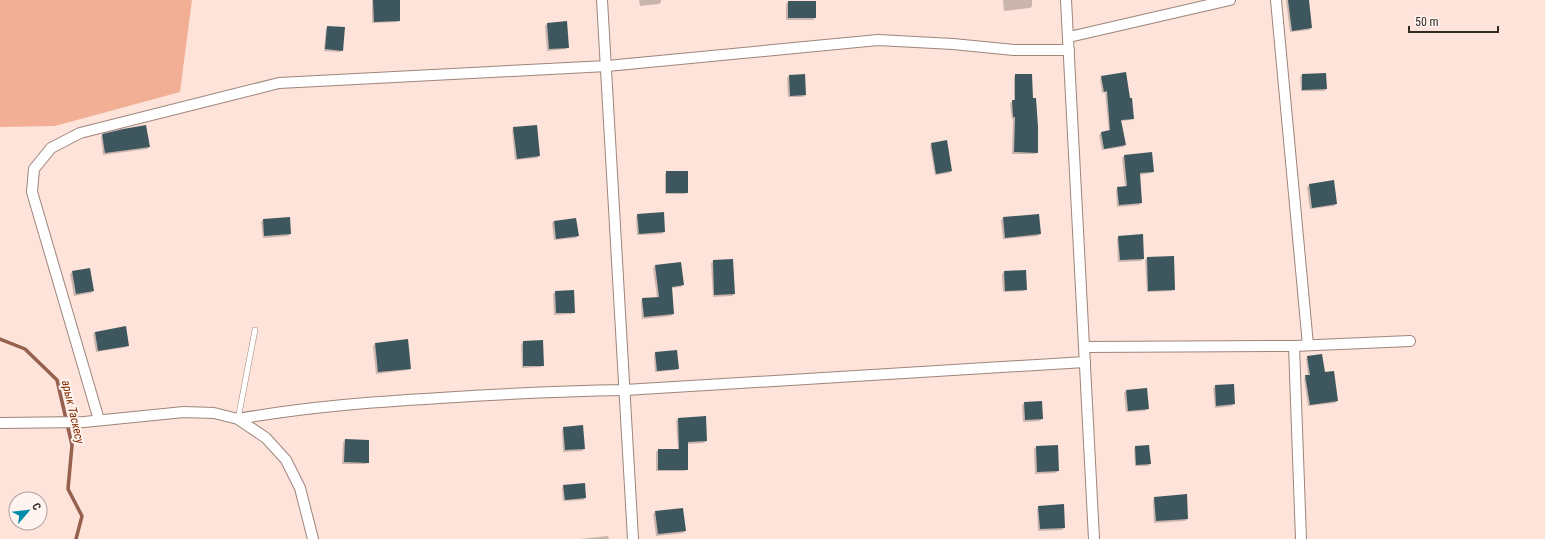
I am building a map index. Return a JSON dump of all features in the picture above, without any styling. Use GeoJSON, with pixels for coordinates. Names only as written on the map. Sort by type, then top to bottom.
{"type":"FeatureCollection","features":[{"type":"Feature","properties":{"kind":"street"},"geometry":{"type":"LineString","coordinates":[[602,0],[607,66],[633,539]]}},
{"type":"Feature","properties":{"kind":"street"},"geometry":{"type":"LineString","coordinates":[[1066,0],[1070,50],[1094,539]]}},
{"type":"Feature","properties":{"kind":"street"},"geometry":{"type":"LineString","coordinates":[[1069,38],[1230,0]]}},
{"type":"Feature","properties":{"kind":"street"},"geometry":{"type":"LineString","coordinates":[[1276,0],[1308,345]]}},
{"type":"Feature","properties":{"kind":"street"},"geometry":{"type":"LineString","coordinates":[[99,420],[32,192],[34,169],[51,148],[80,133],[279,83],[607,66],[878,40],[953,44],[1014,50],[1070,50]]}},
{"type":"Feature","properties":{"kind":"street"},"geometry":{"type":"LineString","coordinates":[[1085,347],[1294,346],[1410,341]]}},
{"type":"Feature","properties":{"kind":"street"},"geometry":{"type":"LineString","coordinates":[[1294,346],[1301,539]]}},
{"type":"Feature","properties":{"kind":"street"},"geometry":{"type":"LineString","coordinates":[[238,420],[301,409],[355,403],[555,391],[625,390],[1085,362]]}},
{"type":"Feature","properties":{"kind":"street"},"geometry":{"type":"LineString","coordinates":[[0,423],[84,422],[184,412],[214,413],[238,420],[266,438],[286,460],[300,488],[313,539]]}},
{"type":"Feature","properties":{"kind":"lane"},"geometry":{"type":"LineString","coordinates":[[238,420],[255,330]]}},
{"type":"Feature","properties":{"kind":"shaded area"},"geometry":{"type":"Polygon","coordinates":[[[0,0],[192,0],[180,92],[55,126],[0,127],[0,0]]]}},
{"type":"Feature","properties":{"kind":"building"},"geometry":{"type":"Polygon","coordinates":[[[373,0],[400,0],[400,21],[374,22],[373,0]]]}},
{"type":"Feature","properties":{"kind":"building"},"geometry":{"type":"Polygon","coordinates":[[[1288,0],[1309,0],[1312,28],[1292,31],[1288,0]]]}},
{"type":"Feature","properties":{"kind":"building"},"geometry":{"type":"Polygon","coordinates":[[[788,1],[816,1],[816,18],[788,18],[788,1]]]}},
{"type":"Feature","properties":{"kind":"building"},"geometry":{"type":"Polygon","coordinates":[[[567,21],[569,48],[549,49],[547,23],[567,21]]]}},
{"type":"Feature","properties":{"kind":"building"},"geometry":{"type":"Polygon","coordinates":[[[327,26],[345,27],[343,51],[325,49],[327,26]]]}},
{"type":"Feature","properties":{"kind":"building"},"geometry":{"type":"Polygon","coordinates":[[[1126,72],[1130,98],[1132,98],[1134,119],[1121,120],[1126,145],[1104,149],[1101,132],[1110,130],[1107,91],[1104,92],[1101,76],[1126,72]]]}},
{"type":"Feature","properties":{"kind":"building"},"geometry":{"type":"Polygon","coordinates":[[[1326,73],[1327,89],[1302,90],[1302,74],[1326,73]]]}},
{"type":"Feature","properties":{"kind":"building"},"geometry":{"type":"Polygon","coordinates":[[[805,74],[806,95],[790,96],[789,75],[805,74]]]}},
{"type":"Feature","properties":{"kind":"building"},"geometry":{"type":"Polygon","coordinates":[[[1015,74],[1032,74],[1033,98],[1036,98],[1038,153],[1014,152],[1015,117],[1013,117],[1012,100],[1015,100],[1015,74]]]}},
{"type":"Feature","properties":{"kind":"building"},"geometry":{"type":"Polygon","coordinates":[[[146,125],[150,147],[105,153],[102,134],[146,125]]]}},
{"type":"Feature","properties":{"kind":"building"},"geometry":{"type":"Polygon","coordinates":[[[537,125],[540,156],[517,159],[513,127],[537,125]]]}},
{"type":"Feature","properties":{"kind":"building"},"geometry":{"type":"Polygon","coordinates":[[[947,140],[952,171],[936,174],[931,143],[947,140]]]}},
{"type":"Feature","properties":{"kind":"building"},"geometry":{"type":"Polygon","coordinates":[[[1152,152],[1154,172],[1140,173],[1142,203],[1119,205],[1117,187],[1127,186],[1124,155],[1152,152]]]}},
{"type":"Feature","properties":{"kind":"building"},"geometry":{"type":"Polygon","coordinates":[[[666,171],[688,171],[688,193],[666,193],[666,171]]]}},
{"type":"Feature","properties":{"kind":"building"},"geometry":{"type":"Polygon","coordinates":[[[1334,180],[1337,204],[1312,208],[1309,184],[1334,180]]]}},
{"type":"Feature","properties":{"kind":"building"},"geometry":{"type":"Polygon","coordinates":[[[664,212],[665,232],[639,234],[637,214],[664,212]]]}},
{"type":"Feature","properties":{"kind":"building"},"geometry":{"type":"Polygon","coordinates":[[[1039,214],[1041,234],[1005,238],[1003,217],[1039,214]]]}},
{"type":"Feature","properties":{"kind":"building"},"geometry":{"type":"Polygon","coordinates":[[[290,217],[291,234],[264,236],[263,219],[290,217]]]}},
{"type":"Feature","properties":{"kind":"building"},"geometry":{"type":"Polygon","coordinates":[[[576,218],[579,236],[556,239],[554,221],[576,218]]]}},
{"type":"Feature","properties":{"kind":"building"},"geometry":{"type":"Polygon","coordinates":[[[1143,234],[1144,259],[1120,260],[1118,236],[1143,234]]]}},
{"type":"Feature","properties":{"kind":"building"},"geometry":{"type":"Polygon","coordinates":[[[1174,256],[1175,290],[1148,291],[1147,257],[1174,256]]]}},
{"type":"Feature","properties":{"kind":"building"},"geometry":{"type":"Polygon","coordinates":[[[733,259],[735,294],[714,295],[713,260],[733,259]]]}},
{"type":"Feature","properties":{"kind":"building"},"geometry":{"type":"Polygon","coordinates":[[[681,262],[684,285],[672,287],[674,314],[644,317],[642,298],[659,297],[655,265],[681,262]]]}},
{"type":"Feature","properties":{"kind":"building"},"geometry":{"type":"Polygon","coordinates":[[[90,268],[94,291],[76,294],[72,271],[90,268]]]}},
{"type":"Feature","properties":{"kind":"building"},"geometry":{"type":"Polygon","coordinates":[[[1026,270],[1027,290],[1005,291],[1004,271],[1026,270]]]}},
{"type":"Feature","properties":{"kind":"building"},"geometry":{"type":"Polygon","coordinates":[[[574,290],[575,313],[556,313],[555,291],[574,290]]]}},
{"type":"Feature","properties":{"kind":"building"},"geometry":{"type":"Polygon","coordinates":[[[126,326],[129,346],[98,351],[95,332],[126,326]]]}},
{"type":"Feature","properties":{"kind":"building"},"geometry":{"type":"Polygon","coordinates":[[[408,339],[411,369],[378,372],[375,343],[408,339]]]}},
{"type":"Feature","properties":{"kind":"building"},"geometry":{"type":"Polygon","coordinates":[[[543,340],[544,366],[523,366],[523,341],[543,340]]]}},
{"type":"Feature","properties":{"kind":"building"},"geometry":{"type":"Polygon","coordinates":[[[677,350],[679,369],[657,371],[655,352],[677,350]]]}},
{"type":"Feature","properties":{"kind":"building"},"geometry":{"type":"Polygon","coordinates":[[[1322,354],[1325,372],[1334,371],[1338,401],[1310,405],[1305,375],[1310,375],[1307,356],[1322,354]]]}},
{"type":"Feature","properties":{"kind":"building"},"geometry":{"type":"Polygon","coordinates":[[[1234,384],[1235,404],[1216,406],[1215,385],[1234,384]]]}},
{"type":"Feature","properties":{"kind":"building"},"geometry":{"type":"Polygon","coordinates":[[[1147,388],[1149,409],[1128,411],[1126,390],[1147,388]]]}},
{"type":"Feature","properties":{"kind":"building"},"geometry":{"type":"Polygon","coordinates":[[[1042,401],[1043,419],[1025,420],[1024,402],[1042,401]]]}},
{"type":"Feature","properties":{"kind":"building"},"geometry":{"type":"Polygon","coordinates":[[[706,416],[707,441],[688,442],[688,470],[658,470],[658,449],[679,449],[678,418],[706,416]]]}},
{"type":"Feature","properties":{"kind":"building"},"geometry":{"type":"Polygon","coordinates":[[[583,425],[585,449],[565,450],[563,427],[583,425]]]}},
{"type":"Feature","properties":{"kind":"building"},"geometry":{"type":"Polygon","coordinates":[[[345,439],[369,440],[369,463],[344,462],[345,439]]]}},
{"type":"Feature","properties":{"kind":"building"},"geometry":{"type":"Polygon","coordinates":[[[1058,445],[1059,471],[1037,472],[1036,446],[1058,445]]]}},
{"type":"Feature","properties":{"kind":"building"},"geometry":{"type":"Polygon","coordinates":[[[1149,445],[1151,464],[1136,465],[1135,446],[1149,445]]]}},
{"type":"Feature","properties":{"kind":"building"},"geometry":{"type":"Polygon","coordinates":[[[585,483],[586,498],[565,500],[563,485],[585,483]]]}},
{"type":"Feature","properties":{"kind":"building"},"geometry":{"type":"Polygon","coordinates":[[[1187,494],[1188,519],[1156,521],[1154,497],[1187,494]]]}},
{"type":"Feature","properties":{"kind":"building"},"geometry":{"type":"Polygon","coordinates":[[[1064,504],[1065,528],[1040,529],[1038,506],[1064,504]]]}},
{"type":"Feature","properties":{"kind":"building"},"geometry":{"type":"Polygon","coordinates":[[[683,508],[686,531],[658,534],[655,511],[683,508]]]}},
{"type":"Feature","properties":{"kind":"waterway","name":"арык Таскесу"},"geometry":{"type":"LineString","coordinates":[[0,339],[25,349],[57,380],[72,445],[68,489],[82,516],[76,539]]}}]}
